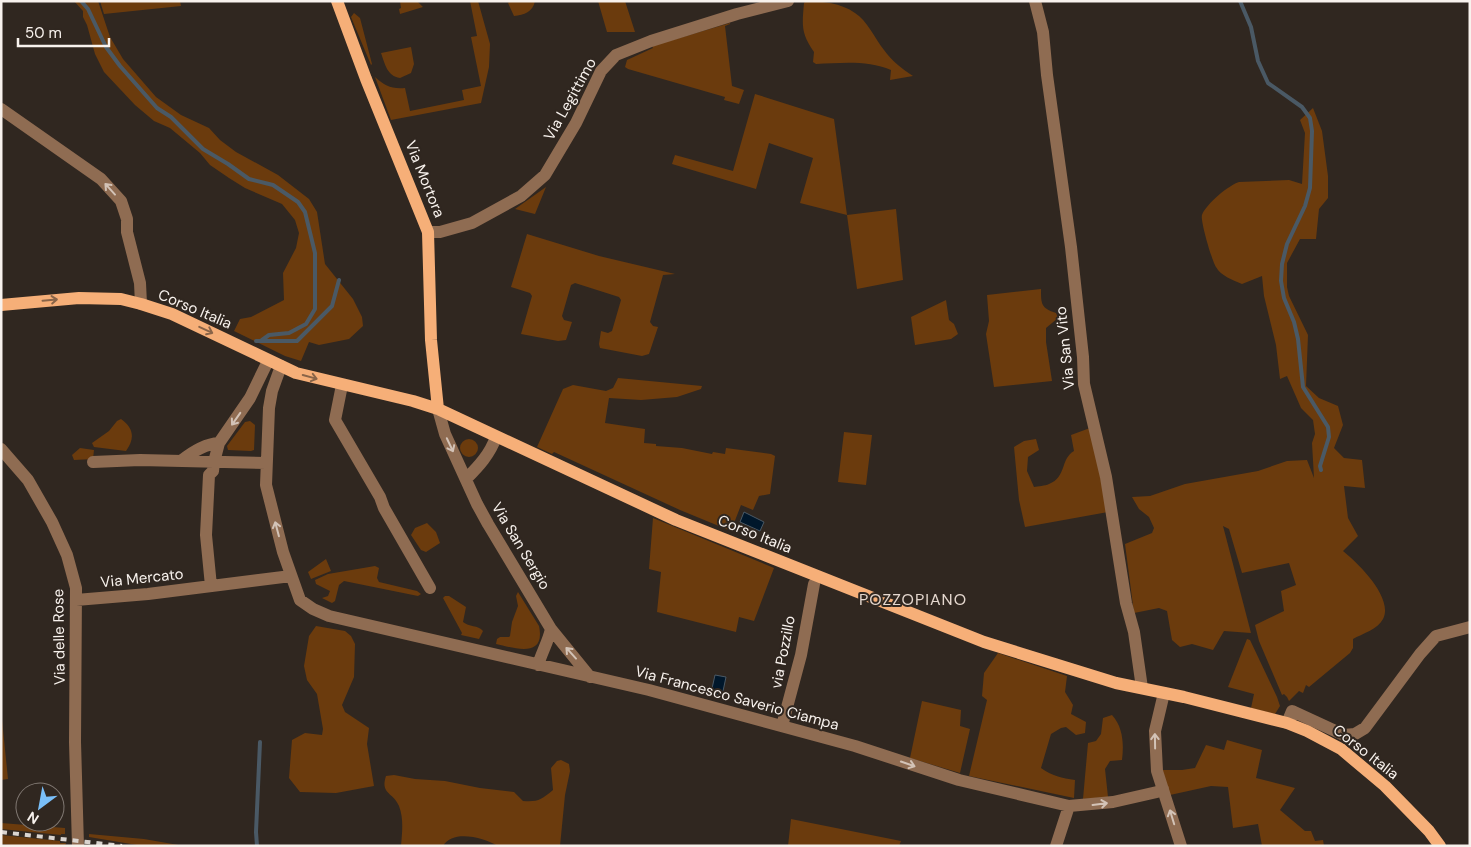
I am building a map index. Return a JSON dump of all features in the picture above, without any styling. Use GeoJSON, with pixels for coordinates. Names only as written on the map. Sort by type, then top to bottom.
{"type":"FeatureCollection","features":[{"type":"Feature","properties":{"kind":"main road","name":"Via Mortora"},"geometry":{"type":"LineString","coordinates":[[337,1],[366,79],[394,144],[428,232],[431,340],[438,409]]}},
{"type":"Feature","properties":{"kind":"main road","name":"Corso Italia"},"geometry":{"type":"LineString","coordinates":[[1,305],[79,298],[122,299],[172,314],[296,373],[409,400],[438,409],[676,520],[984,642],[1116,683],[1286,723],[1314,734],[1347,754],[1385,786],[1429,831],[1440,846]]}},
{"type":"Feature","properties":{"kind":"street","name":"Via Legittimo"},"geometry":{"type":"LineString","coordinates":[[428,232],[440,232],[472,223],[521,196],[546,175],[576,124],[601,71],[616,56],[651,41],[738,14],[788,1]]}},
{"type":"Feature","properties":{"kind":"street","name":"Via San Vito"},"geometry":{"type":"LineString","coordinates":[[1035,1],[1043,32],[1047,75],[1071,247],[1083,357],[1084,384],[1106,478],[1126,603],[1134,632],[1142,688]]}},
{"type":"Feature","properties":{"kind":"street"},"geometry":{"type":"LineString","coordinates":[[1,110],[108,185],[121,201],[128,219],[127,232],[140,283],[141,304]]}},
{"type":"Feature","properties":{"kind":"street"},"geometry":{"type":"LineString","coordinates":[[268,361],[259,402],[266,463],[266,485],[291,576]]}},
{"type":"Feature","properties":{"kind":"street"},"geometry":{"type":"LineString","coordinates":[[211,586],[206,535],[209,476],[213,471],[219,443],[272,391],[281,366]]}},
{"type":"Feature","properties":{"kind":"street"},"geometry":{"type":"LineString","coordinates":[[342,385],[335,420],[430,588]]}},
{"type":"Feature","properties":{"kind":"street","name":"Via San Sergio"},"geometry":{"type":"LineString","coordinates":[[438,409],[445,434],[488,524],[551,629],[590,677]]}},
{"type":"Feature","properties":{"kind":"street"},"geometry":{"type":"LineString","coordinates":[[466,479],[480,465],[492,448],[496,437]]}},
{"type":"Feature","properties":{"kind":"street"},"geometry":{"type":"LineString","coordinates":[[181,461],[189,454],[211,444],[219,443]]}},
{"type":"Feature","properties":{"kind":"street","name":"Via delle Rose"},"geometry":{"type":"LineString","coordinates":[[1,449],[28,480],[61,538],[76,588],[74,742],[78,846]]}},
{"type":"Feature","properties":{"kind":"street"},"geometry":{"type":"LineString","coordinates":[[93,462],[140,460],[266,463]]}},
{"type":"Feature","properties":{"kind":"street","name":"Via Mercato"},"geometry":{"type":"LineString","coordinates":[[76,600],[148,594],[291,576]]}},
{"type":"Feature","properties":{"kind":"street","name":"Via Francesco Saverio Ciampa"},"geometry":{"type":"LineString","coordinates":[[291,576],[298,596],[303,603],[329,616],[649,690],[862,749],[959,780],[1068,806],[1113,802],[1163,789]]}},
{"type":"Feature","properties":{"kind":"street","name":"via Pozzillo"},"geometry":{"type":"LineString","coordinates":[[782,726],[801,655],[814,584]]}},
{"type":"Feature","properties":{"kind":"street"},"geometry":{"type":"LineString","coordinates":[[1286,723],[1292,712],[1344,734],[1355,734],[1365,728],[1436,636],[1470,626]]}},
{"type":"Feature","properties":{"kind":"street"},"geometry":{"type":"LineString","coordinates":[[538,665],[551,629]]}},
{"type":"Feature","properties":{"kind":"street"},"geometry":{"type":"LineString","coordinates":[[1164,693],[1155,731],[1157,771],[1181,846]]}},
{"type":"Feature","properties":{"kind":"street"},"geometry":{"type":"LineString","coordinates":[[1056,846],[1068,806]]}},
{"type":"Feature","properties":{"kind":"shaded area"},"geometry":{"type":"Polygon","coordinates":[[[74,1],[98,1],[110,37],[123,59],[156,97],[181,115],[209,128],[220,140],[236,152],[278,175],[309,199],[317,212],[325,264],[353,299],[362,317],[363,326],[349,339],[319,345],[309,342],[301,361],[285,356],[234,331],[240,319],[251,317],[284,300],[283,273],[296,248],[299,233],[295,220],[282,204],[245,188],[229,178],[210,165],[200,153],[170,128],[154,121],[135,105],[104,72],[95,54],[83,17],[83,11],[74,1]]]}},
{"type":"Feature","properties":{"kind":"shaded area"},"geometry":{"type":"Polygon","coordinates":[[[100,1],[180,1],[181,6],[104,14],[100,1]]]}},
{"type":"Feature","properties":{"kind":"shaded area"},"geometry":{"type":"Polygon","coordinates":[[[400,1],[417,1],[423,7],[400,14],[400,1]]]}},
{"type":"Feature","properties":{"kind":"shaded area"},"geometry":{"type":"Polygon","coordinates":[[[470,1],[478,1],[490,44],[489,67],[481,103],[391,120],[375,77],[388,86],[405,88],[410,111],[464,100],[462,90],[481,86],[471,37],[477,36],[470,1]]]}},
{"type":"Feature","properties":{"kind":"shaded area"},"geometry":{"type":"Polygon","coordinates":[[[510,1],[535,1],[532,8],[527,12],[514,16],[508,3],[510,1]]]}},
{"type":"Feature","properties":{"kind":"shaded area"},"geometry":{"type":"Polygon","coordinates":[[[598,1],[625,1],[635,32],[607,32],[598,1]]]}},
{"type":"Feature","properties":{"kind":"shaded area"},"geometry":{"type":"Polygon","coordinates":[[[806,1],[831,3],[855,13],[867,25],[890,58],[913,76],[890,80],[891,70],[882,67],[864,63],[816,64],[813,62],[814,52],[803,29],[804,3],[806,1]]]}},
{"type":"Feature","properties":{"kind":"shaded area"},"geometry":{"type":"Polygon","coordinates":[[[354,13],[360,18],[371,65],[351,17],[354,13]]]}},
{"type":"Feature","properties":{"kind":"shaded area"},"geometry":{"type":"Polygon","coordinates":[[[730,23],[725,26],[732,86],[744,90],[739,104],[724,100],[725,97],[625,67],[627,60],[653,48],[652,46],[730,23]]]}},
{"type":"Feature","properties":{"kind":"shaded area"},"geometry":{"type":"Polygon","coordinates":[[[411,47],[414,64],[411,73],[400,78],[392,75],[387,69],[381,53],[411,47]]]}},
{"type":"Feature","properties":{"kind":"shaded area"},"geometry":{"type":"Polygon","coordinates":[[[755,94],[834,119],[847,215],[800,203],[813,158],[769,143],[756,189],[672,164],[675,155],[733,171],[755,94]]]}},
{"type":"Feature","properties":{"kind":"shaded area"},"geometry":{"type":"Polygon","coordinates":[[[1313,108],[1322,131],[1328,176],[1328,198],[1319,209],[1316,239],[1300,239],[1287,263],[1287,287],[1289,296],[1308,335],[1306,386],[1319,398],[1338,406],[1343,425],[1334,448],[1344,458],[1362,460],[1365,488],[1344,486],[1348,518],[1358,536],[1343,551],[1373,582],[1384,601],[1385,611],[1381,623],[1353,639],[1353,648],[1350,653],[1309,687],[1306,685],[1303,693],[1299,691],[1289,701],[1284,694],[1282,695],[1259,641],[1255,625],[1284,611],[1281,591],[1296,585],[1289,563],[1242,573],[1229,529],[1223,526],[1251,633],[1224,631],[1213,650],[1192,644],[1180,647],[1172,640],[1167,611],[1159,608],[1134,613],[1125,544],[1152,533],[1154,528],[1149,517],[1139,509],[1132,497],[1150,496],[1185,484],[1258,471],[1287,461],[1307,460],[1314,478],[1312,443],[1315,434],[1313,420],[1301,408],[1287,376],[1280,379],[1276,345],[1264,296],[1262,276],[1242,284],[1221,273],[1212,257],[1204,232],[1202,218],[1204,211],[1218,195],[1239,182],[1289,180],[1302,184],[1305,133],[1300,120],[1313,108]]]}},
{"type":"Feature","properties":{"kind":"shaded area"},"geometry":{"type":"Polygon","coordinates":[[[546,187],[535,214],[515,209],[546,187]]]}},
{"type":"Feature","properties":{"kind":"shaded area"},"geometry":{"type":"Polygon","coordinates":[[[896,209],[903,280],[857,289],[847,215],[896,209]]]}},
{"type":"Feature","properties":{"kind":"shaded area"},"geometry":{"type":"Polygon","coordinates":[[[527,234],[599,256],[675,274],[663,275],[650,322],[653,326],[658,327],[649,354],[642,356],[600,348],[601,331],[608,333],[612,331],[621,300],[619,297],[575,283],[571,285],[562,316],[564,320],[572,322],[566,340],[558,341],[521,334],[532,296],[530,293],[511,287],[527,234]]]}},
{"type":"Feature","properties":{"kind":"shaded area"},"geometry":{"type":"Polygon","coordinates":[[[1041,289],[1043,305],[1056,313],[1058,318],[1046,328],[1046,342],[1052,381],[994,387],[986,334],[989,321],[987,295],[1041,289]]]}},
{"type":"Feature","properties":{"kind":"shaded area"},"geometry":{"type":"Polygon","coordinates":[[[946,300],[949,320],[954,324],[958,334],[951,339],[915,345],[911,317],[946,300]]]}},
{"type":"Feature","properties":{"kind":"shaded area"},"geometry":{"type":"Polygon","coordinates":[[[618,378],[702,386],[701,389],[677,397],[641,400],[609,398],[605,423],[645,429],[644,443],[656,444],[656,446],[682,448],[712,454],[713,452],[725,454],[726,448],[771,454],[775,456],[770,494],[759,496],[753,510],[741,505],[731,531],[680,510],[554,452],[552,454],[537,447],[563,389],[573,385],[606,391],[613,388],[618,378]]]}},
{"type":"Feature","properties":{"kind":"shaded area"},"geometry":{"type":"Polygon","coordinates":[[[121,419],[129,426],[132,434],[131,442],[126,451],[94,447],[92,443],[109,431],[121,419]]]}},
{"type":"Feature","properties":{"kind":"shaded area"},"geometry":{"type":"Polygon","coordinates":[[[250,421],[255,425],[254,450],[228,450],[227,446],[245,422],[250,421]]]}},
{"type":"Feature","properties":{"kind":"shaded area"},"geometry":{"type":"Polygon","coordinates":[[[1090,428],[1108,512],[1025,527],[1019,500],[1014,447],[1024,441],[1036,439],[1039,450],[1028,457],[1027,471],[1034,487],[1046,485],[1059,477],[1067,459],[1074,451],[1071,435],[1090,428]]]}},
{"type":"Feature","properties":{"kind":"shaded area"},"geometry":{"type":"Polygon","coordinates":[[[844,432],[872,435],[866,485],[838,482],[844,432]]]}},
{"type":"Feature","properties":{"kind":"shaded area"},"geometry":{"type":"Polygon","coordinates":[[[465,439],[473,439],[478,444],[476,455],[465,457],[460,452],[460,444],[465,439]]]}},
{"type":"Feature","properties":{"kind":"shaded area"},"geometry":{"type":"Polygon","coordinates":[[[80,448],[94,450],[93,459],[74,460],[72,455],[80,448]]]}},
{"type":"Feature","properties":{"kind":"shaded area"},"geometry":{"type":"Polygon","coordinates":[[[653,518],[774,568],[754,621],[739,617],[736,632],[657,612],[661,572],[649,569],[653,518]]]}},
{"type":"Feature","properties":{"kind":"shaded area"},"geometry":{"type":"Polygon","coordinates":[[[427,523],[436,532],[440,543],[426,552],[421,550],[411,535],[415,528],[427,523]]]}},
{"type":"Feature","properties":{"kind":"shaded area"},"geometry":{"type":"Polygon","coordinates":[[[326,559],[331,571],[311,579],[308,572],[326,559]]]}},
{"type":"Feature","properties":{"kind":"shaded area"},"geometry":{"type":"Polygon","coordinates":[[[375,566],[379,568],[377,578],[379,582],[417,591],[421,594],[418,596],[344,581],[339,585],[335,601],[332,603],[322,598],[328,596],[330,591],[316,584],[315,580],[328,574],[375,566]]]}},
{"type":"Feature","properties":{"kind":"shaded area"},"geometry":{"type":"Polygon","coordinates":[[[518,592],[539,626],[540,636],[538,643],[527,649],[511,648],[496,644],[497,639],[500,637],[510,636],[512,622],[518,606],[516,596],[518,592]]]}},
{"type":"Feature","properties":{"kind":"shaded area"},"geometry":{"type":"Polygon","coordinates":[[[449,596],[466,607],[463,622],[483,631],[479,639],[461,635],[462,633],[443,598],[449,596]]]}},
{"type":"Feature","properties":{"kind":"shaded area"},"geometry":{"type":"Polygon","coordinates":[[[316,626],[345,631],[351,636],[355,644],[354,677],[342,705],[345,712],[369,728],[367,744],[374,786],[336,793],[300,792],[289,778],[292,740],[305,733],[322,735],[323,729],[317,694],[307,680],[304,666],[309,636],[316,626]]]}},
{"type":"Feature","properties":{"kind":"shaded area"},"geometry":{"type":"Polygon","coordinates":[[[1247,639],[1250,640],[1277,697],[1280,706],[1275,714],[1251,708],[1254,694],[1228,687],[1247,639]]]}},
{"type":"Feature","properties":{"kind":"shaded area"},"geometry":{"type":"Polygon","coordinates":[[[998,653],[1067,676],[1065,692],[1073,705],[1071,714],[1086,722],[1085,733],[1076,735],[1066,727],[1051,734],[1041,768],[1057,776],[1075,780],[1074,798],[969,776],[987,700],[982,696],[984,673],[998,653]]]}},
{"type":"Feature","properties":{"kind":"shaded area"},"geometry":{"type":"Polygon","coordinates":[[[922,701],[961,710],[960,726],[970,729],[960,773],[910,758],[922,701]]]}},
{"type":"Feature","properties":{"kind":"shaded area"},"geometry":{"type":"Polygon","coordinates":[[[1,710],[8,779],[1,780],[1,710]]]}},
{"type":"Feature","properties":{"kind":"shaded area"},"geometry":{"type":"Polygon","coordinates":[[[1112,715],[1122,736],[1122,760],[1110,761],[1105,769],[1108,797],[1083,799],[1088,743],[1096,741],[1101,734],[1103,718],[1112,715]]]}},
{"type":"Feature","properties":{"kind":"shaded area"},"geometry":{"type":"Polygon","coordinates":[[[1227,740],[1262,750],[1256,778],[1295,788],[1280,810],[1305,831],[1311,831],[1315,841],[1323,840],[1324,846],[1262,846],[1258,824],[1233,828],[1228,787],[1211,786],[1170,795],[1161,770],[1195,768],[1206,745],[1224,750],[1227,740]]]}},
{"type":"Feature","properties":{"kind":"shaded area"},"geometry":{"type":"Polygon","coordinates":[[[561,760],[569,764],[570,771],[565,795],[560,846],[498,846],[485,840],[461,836],[448,841],[443,846],[401,846],[401,811],[396,801],[386,790],[386,776],[394,775],[415,779],[445,781],[514,792],[523,801],[536,801],[553,790],[551,768],[557,761],[561,760]]]}},
{"type":"Feature","properties":{"kind":"shaded area"},"geometry":{"type":"Polygon","coordinates":[[[791,819],[901,841],[899,846],[788,846],[791,819]]]}},
{"type":"Feature","properties":{"kind":"shaded area"},"geometry":{"type":"Polygon","coordinates":[[[1,823],[15,824],[15,830],[1,829],[1,823]]]}},
{"type":"Feature","properties":{"kind":"shaded area"},"geometry":{"type":"Polygon","coordinates":[[[31,832],[65,832],[65,834],[31,832]]]}},
{"type":"Feature","properties":{"kind":"shaded area"},"geometry":{"type":"Polygon","coordinates":[[[89,834],[144,839],[184,846],[143,846],[89,837],[89,834]]]}},
{"type":"Feature","properties":{"kind":"shaded area"},"geometry":{"type":"Polygon","coordinates":[[[1,835],[66,843],[65,846],[1,844],[1,835]]]}},
{"type":"Feature","properties":{"kind":"water"},"geometry":{"type":"Polygon","coordinates":[[[744,512],[764,522],[760,531],[740,522],[744,512]]]}},
{"type":"Feature","properties":{"kind":"water"},"geometry":{"type":"Polygon","coordinates":[[[715,675],[726,677],[722,696],[711,693],[715,675]]]}},
{"type":"Feature","properties":{"kind":"waterway"},"geometry":{"type":"LineString","coordinates":[[81,1],[88,9],[106,47],[157,108],[171,117],[203,149],[249,179],[273,185],[298,202],[305,212],[315,253],[315,309],[306,324],[289,333],[269,335],[262,340]]}},
{"type":"Feature","properties":{"kind":"waterway"},"geometry":{"type":"LineString","coordinates":[[1240,1],[1251,27],[1258,61],[1268,83],[1302,107],[1310,118],[1312,131],[1310,188],[1305,206],[1287,244],[1282,264],[1281,281],[1284,298],[1294,322],[1298,339],[1303,387],[1328,427],[1329,437],[1320,466],[1321,470]]}},
{"type":"Feature","properties":{"kind":"waterway"},"geometry":{"type":"LineString","coordinates":[[256,341],[297,341],[332,306],[339,280]]}},
{"type":"Feature","properties":{"kind":"waterway"},"geometry":{"type":"LineString","coordinates":[[257,846],[260,742]]}},
{"type":"Feature","properties":{"kind":"railway"},"geometry":{"type":"LineString","coordinates":[[1,832],[122,846]]}},
{"type":"Feature","properties":{"kind":"district","name":"POZZOPIANO"},"geometry":{"type":"Point","coordinates":[913,599]}}]}
